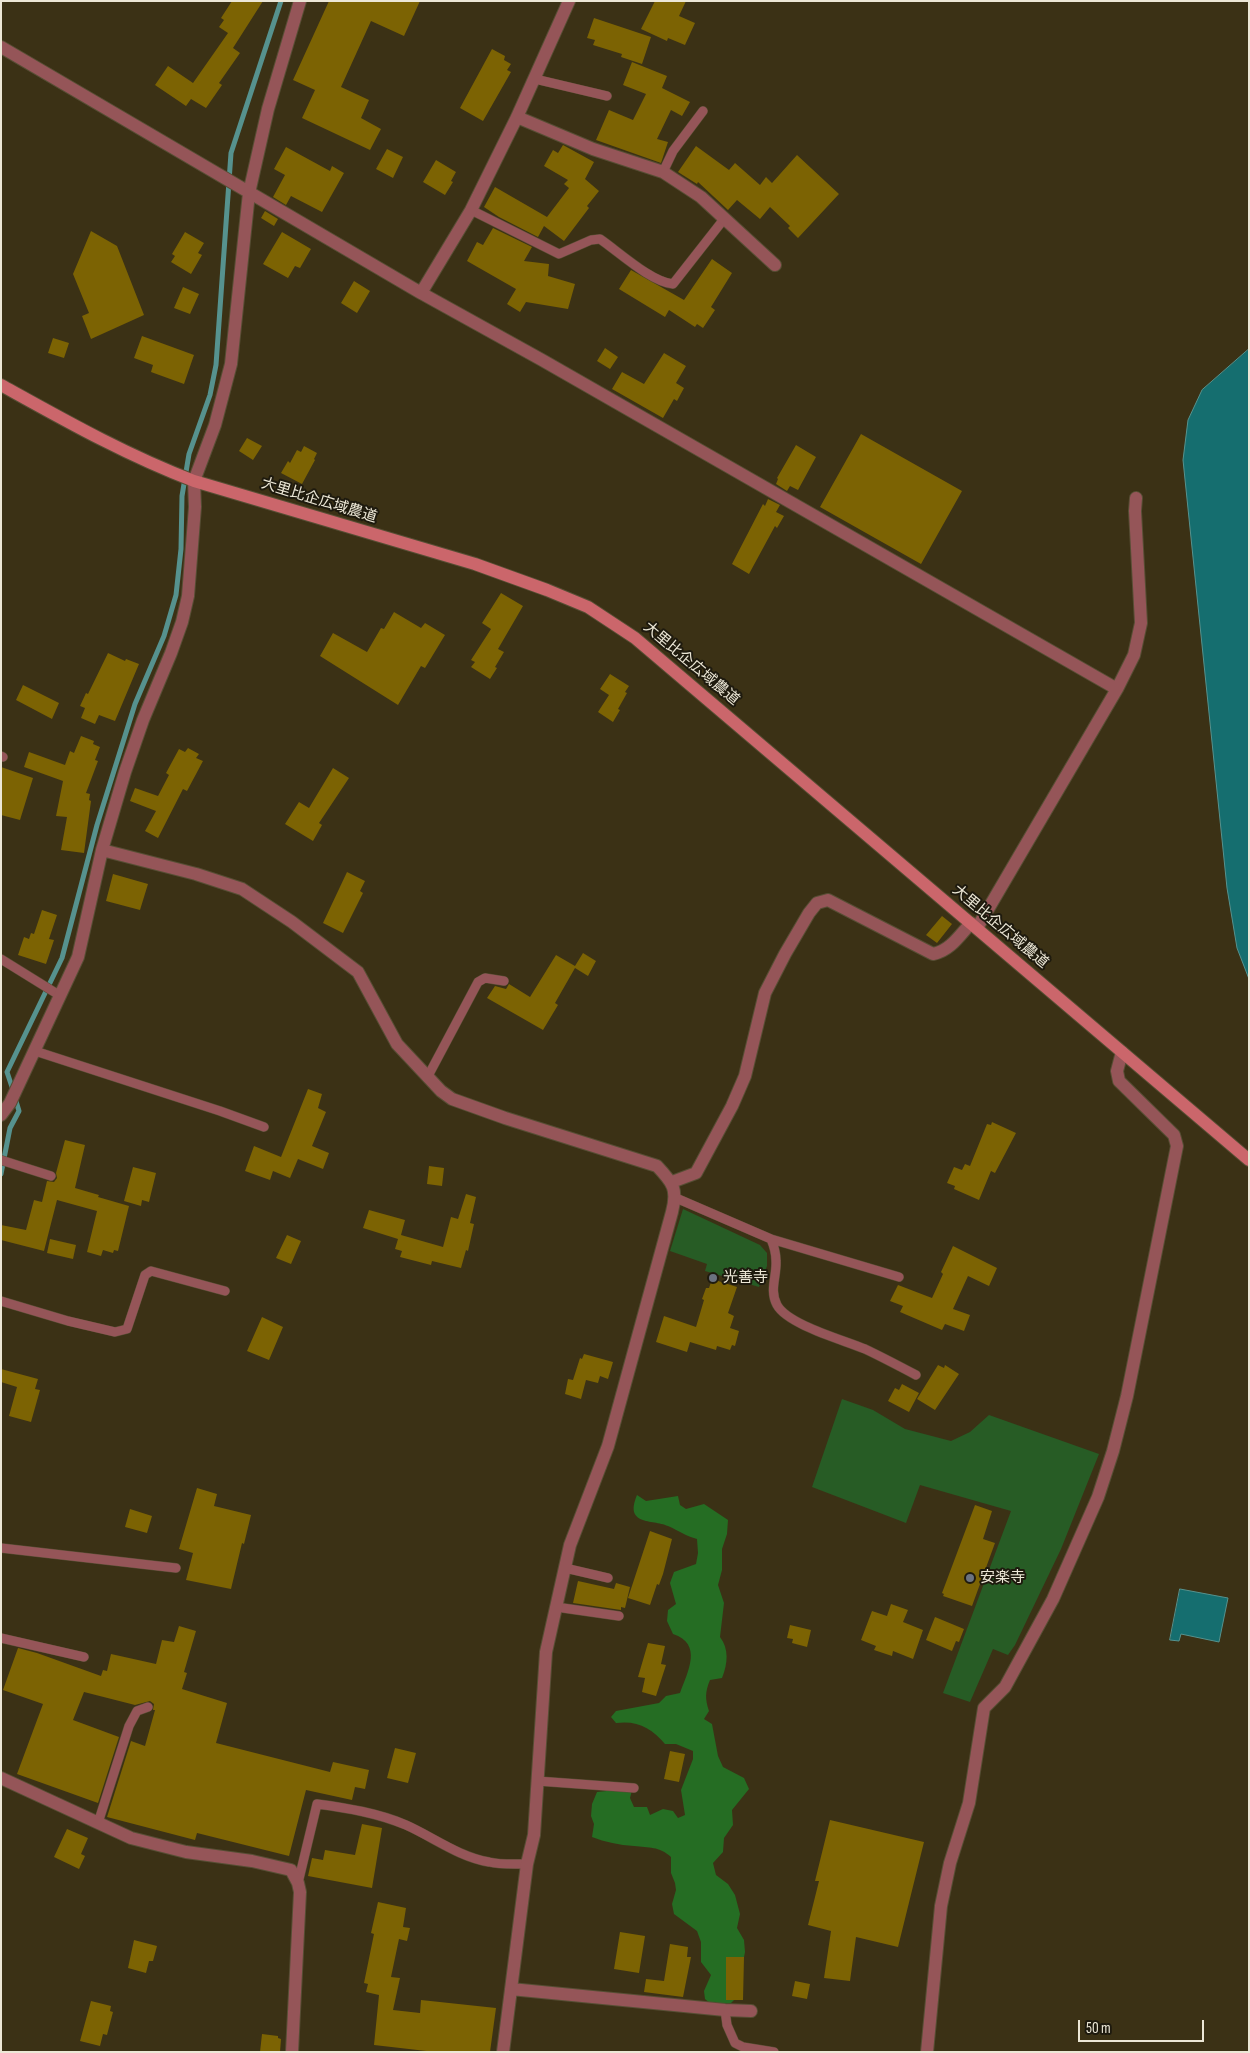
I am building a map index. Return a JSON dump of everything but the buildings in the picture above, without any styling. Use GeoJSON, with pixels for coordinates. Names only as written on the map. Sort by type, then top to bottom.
{"type":"FeatureCollection","features":[{"type":"Feature","properties":{"kind":"street"},"geometry":{"type":"LineString","coordinates":[[1,1115],[10,1103],[78,957],[102,850],[125,772],[143,720],[171,654],[188,596],[195,507],[194,481],[215,425],[231,364],[249,193],[268,109],[300,1]]}},
{"type":"Feature","properties":{"kind":"street"},"geometry":{"type":"LineString","coordinates":[[421,293],[470,210],[517,117],[569,1]]}},
{"type":"Feature","properties":{"kind":"street"},"geometry":{"type":"LineString","coordinates":[[1,47],[421,293],[542,360],[1117,689]]}},
{"type":"Feature","properties":{"kind":"street"},"geometry":{"type":"LineString","coordinates":[[517,117],[593,149],[663,172],[701,197],[775,265]]}},
{"type":"Feature","properties":{"kind":"street","name":"大里比企広域農道"},"geometry":{"type":"LineString","coordinates":[[1,384],[100,440],[150,464],[194,481],[475,564],[547,590],[588,608],[636,638],[1249,1160]]}},
{"type":"Feature","properties":{"kind":"street"},"geometry":{"type":"LineString","coordinates":[[672,1182],[696,1173],[732,1106],[745,1076],[765,993],[809,912],[817,903],[828,900],[934,954],[941,953],[974,926],[1117,689],[1134,655],[1141,623],[1135,511],[1136,498]]}},
{"type":"Feature","properties":{"kind":"street"},"geometry":{"type":"LineString","coordinates":[[102,850],[196,874],[242,890],[292,922],[358,972],[397,1044],[427,1078],[440,1091],[452,1099],[505,1118],[657,1166],[672,1182],[676,1198],[608,1446],[570,1545],[546,1652],[534,1835],[527,1864],[502,2052]]}},
{"type":"Feature","properties":{"kind":"street"},"geometry":{"type":"LineString","coordinates":[[927,2052],[941,1906],[950,1863],[969,1803],[984,1708],[1005,1687],[1052,1599],[1098,1497],[1114,1451],[1127,1396],[1177,1146],[1174,1135],[1119,1081],[1116,1071],[1122,1052]]}},
{"type":"Feature","properties":{"kind":"street"},"geometry":{"type":"LineString","coordinates":[[1,1778],[131,1838],[186,1852],[252,1861],[291,1870],[298,1883],[299,1902],[292,2052]]}},
{"type":"Feature","properties":{"kind":"street"},"geometry":{"type":"LineString","coordinates":[[511,1989],[751,2011]]}},
{"type":"Feature","properties":{"kind":"lane"},"geometry":{"type":"LineString","coordinates":[[535,79],[607,96]]}},
{"type":"Feature","properties":{"kind":"lane"},"geometry":{"type":"LineString","coordinates":[[663,172],[673,150],[702,111]]}},
{"type":"Feature","properties":{"kind":"lane"},"geometry":{"type":"LineString","coordinates":[[470,210],[560,254],[591,240],[600,239],[646,272],[667,284],[673,284],[724,219]]}},
{"type":"Feature","properties":{"kind":"lane"},"geometry":{"type":"LineString","coordinates":[[1,960],[59,995]]}},
{"type":"Feature","properties":{"kind":"lane"},"geometry":{"type":"LineString","coordinates":[[427,1078],[478,982],[485,978],[504,981]]}},
{"type":"Feature","properties":{"kind":"lane"},"geometry":{"type":"LineString","coordinates":[[35,1051],[264,1127]]}},
{"type":"Feature","properties":{"kind":"lane"},"geometry":{"type":"LineString","coordinates":[[1,1160],[51,1176]]}},
{"type":"Feature","properties":{"kind":"lane"},"geometry":{"type":"LineString","coordinates":[[676,1198],[771,1239],[898,1277]]}},
{"type":"Feature","properties":{"kind":"lane"},"geometry":{"type":"LineString","coordinates":[[771,1239],[777,1262],[773,1285],[774,1295],[777,1306],[784,1314],[796,1322],[865,1349],[916,1375]]}},
{"type":"Feature","properties":{"kind":"lane"},"geometry":{"type":"LineString","coordinates":[[1,1301],[68,1321],[115,1332],[127,1329],[146,1275],[151,1271],[225,1291]]}},
{"type":"Feature","properties":{"kind":"lane"},"geometry":{"type":"LineString","coordinates":[[1,1548],[176,1568]]}},
{"type":"Feature","properties":{"kind":"lane"},"geometry":{"type":"LineString","coordinates":[[565,1568],[608,1578]]}},
{"type":"Feature","properties":{"kind":"lane"},"geometry":{"type":"LineString","coordinates":[[556,1607],[619,1616]]}},
{"type":"Feature","properties":{"kind":"lane"},"geometry":{"type":"LineString","coordinates":[[1,1638],[84,1657]]}},
{"type":"Feature","properties":{"kind":"lane"},"geometry":{"type":"LineString","coordinates":[[98,1823],[129,1726],[137,1711],[148,1707]]}},
{"type":"Feature","properties":{"kind":"lane"},"geometry":{"type":"LineString","coordinates":[[537,1781],[634,1788]]}},
{"type":"Feature","properties":{"kind":"lane"},"geometry":{"type":"LineString","coordinates":[[298,1883],[317,1804],[355,1809],[398,1822],[467,1855],[489,1862],[527,1864]]}},
{"type":"Feature","properties":{"kind":"lane"},"geometry":{"type":"LineString","coordinates":[[725,2010],[727,2025],[735,2043],[743,2048],[774,2052]]}},
{"type":"Feature","properties":{"kind":"green space"},"geometry":{"type":"Polygon","coordinates":[[[683,1209],[760,1245],[767,1253],[767,1266],[759,1287],[705,1271],[707,1264],[670,1251],[683,1209]]]}},
{"type":"Feature","properties":{"kind":"green space"},"geometry":{"type":"Polygon","coordinates":[[[842,1399],[873,1410],[905,1429],[951,1441],[970,1432],[989,1415],[1099,1454],[1061,1549],[1015,1645],[1008,1655],[993,1649],[970,1702],[943,1693],[1011,1511],[920,1485],[906,1523],[812,1487],[842,1399]]]}},
{"type":"Feature","properties":{"kind":"green space"},"geometry":{"type":"Polygon","coordinates":[[[637,1495],[646,1501],[678,1496],[680,1505],[686,1509],[704,1504],[728,1520],[727,1534],[722,1549],[722,1570],[718,1585],[724,1603],[720,1637],[725,1646],[726,1662],[722,1678],[710,1680],[706,1695],[709,1711],[704,1719],[712,1724],[718,1756],[723,1767],[744,1778],[749,1789],[732,1810],[733,1825],[724,1838],[723,1852],[713,1863],[716,1875],[728,1884],[735,1895],[740,1914],[737,1928],[744,1940],[745,1952],[736,1998],[731,2003],[712,2005],[705,1999],[704,1991],[711,1975],[701,1962],[701,1942],[697,1931],[674,1914],[672,1904],[676,1890],[671,1873],[671,1857],[658,1849],[607,1842],[592,1837],[594,1824],[591,1816],[592,1804],[597,1792],[632,1790],[630,1798],[634,1807],[647,1807],[650,1815],[663,1809],[673,1811],[678,1818],[685,1815],[681,1790],[693,1759],[693,1751],[676,1744],[665,1744],[644,1726],[624,1722],[616,1723],[611,1717],[616,1711],[659,1703],[666,1696],[680,1693],[691,1659],[691,1651],[688,1644],[673,1634],[667,1621],[668,1610],[676,1604],[670,1583],[674,1572],[696,1564],[698,1553],[697,1539],[668,1526],[637,1517],[634,1512],[634,1505],[637,1495]]]}},
{"type":"Feature","properties":{"kind":"water"},"geometry":{"type":"Polygon","coordinates":[[[1249,349],[1249,979],[1237,948],[1227,888],[1183,460],[1188,420],[1202,390],[1249,349]]]}},
{"type":"Feature","properties":{"kind":"water"},"geometry":{"type":"Polygon","coordinates":[[[1180,1589],[1228,1598],[1219,1642],[1181,1634],[1179,1641],[1170,1640],[1180,1589]]]}},
{"type":"Feature","properties":{"kind":"waterway"},"geometry":{"type":"LineString","coordinates":[[13,1090],[7,1072],[62,958],[97,825],[135,704],[164,636],[176,595],[181,549],[182,496],[189,454],[210,395],[216,365],[231,153],[281,1]]}},
{"type":"Feature","properties":{"kind":"waterway"},"geometry":{"type":"LineString","coordinates":[[1,1174],[10,1128],[19,1111],[15,1098]]}},
{"type":"Feature","properties":{"kind":"place","name":"光善寺"},"geometry":{"type":"Point","coordinates":[713,1278]}},
{"type":"Feature","properties":{"kind":"place","name":"安楽寺"},"geometry":{"type":"Point","coordinates":[970,1578]}}]}
